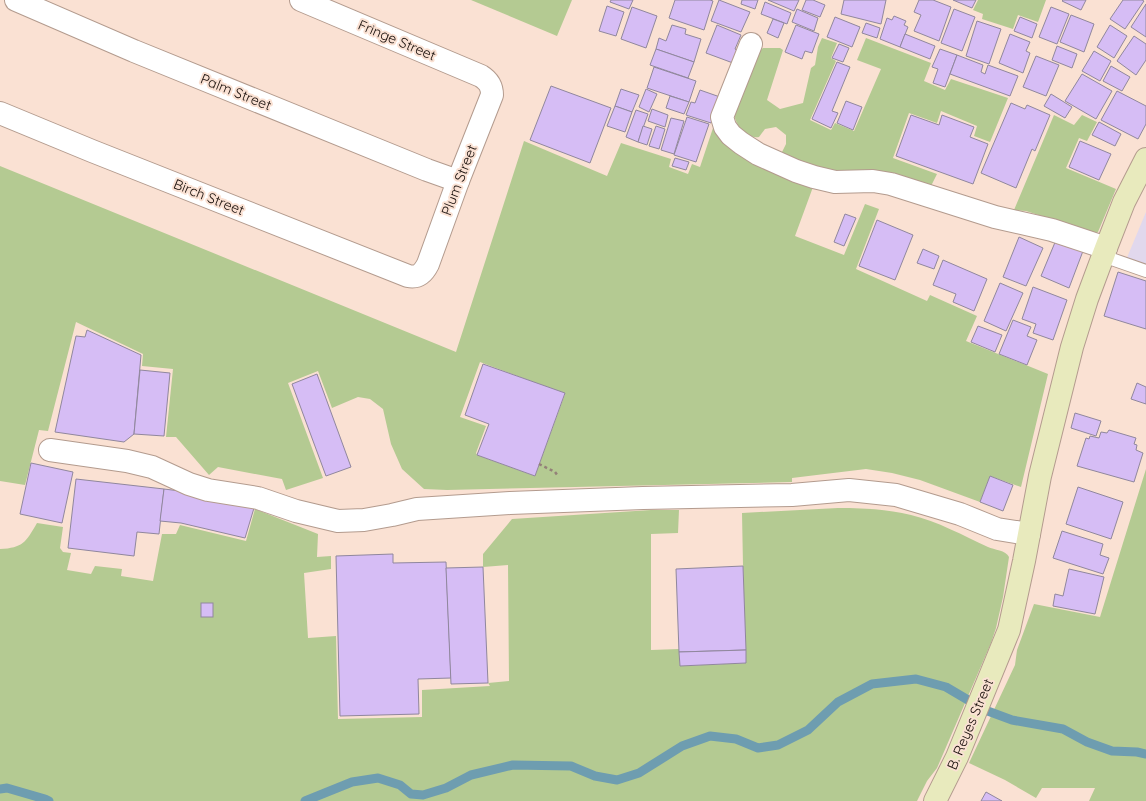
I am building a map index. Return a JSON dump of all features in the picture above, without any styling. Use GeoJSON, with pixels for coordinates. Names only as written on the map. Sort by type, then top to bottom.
{"type":"FeatureCollection","features":[{"type":"Feature","properties":{"kind":"street","name":"Palm Street"},"geometry":{"type":"LineString","coordinates":[[16,0],[134,51],[427,170],[458,181]]}},
{"type":"Feature","properties":{"kind":"street","name":"Fringe Street"},"geometry":{"type":"LineString","coordinates":[[301,0],[481,76],[490,83]]}},
{"type":"Feature","properties":{"kind":"street"},"geometry":{"type":"LineString","coordinates":[[751,44],[722,118],[725,127],[731,135],[758,154],[796,171],[824,180],[835,182],[873,181],[891,184],[995,217],[1052,230],[1105,252]]}},
{"type":"Feature","properties":{"kind":"street","name":"Plum Street"},"geometry":{"type":"LineString","coordinates":[[420,275],[425,271],[428,264],[458,181],[492,96],[492,88],[490,83]]}},
{"type":"Feature","properties":{"kind":"street","name":"Birch Street"},"geometry":{"type":"LineString","coordinates":[[0,112],[92,151],[408,276],[414,277],[420,275]]}},
{"type":"Feature","properties":{"kind":"street","name":"B. Reyes Street"},"geometry":{"type":"LineString","coordinates":[[935,801],[951,768],[1003,646],[1011,623],[1040,476],[1064,375],[1087,299],[1124,202],[1146,159]]}},
{"type":"Feature","properties":{"kind":"street"},"geometry":{"type":"LineString","coordinates":[[50,450],[152,466],[189,484],[208,490],[258,498],[296,511],[338,521],[364,520],[417,509],[643,498],[792,495],[849,490],[896,495],[960,514],[997,529],[1029,534]]}},
{"type":"Feature","properties":{"kind":"lane"},"geometry":{"type":"LineString","coordinates":[[1105,252],[1146,271]]}},
{"type":"Feature","properties":{"kind":"shaded area"},"geometry":{"type":"Polygon","coordinates":[[[1146,212],[1146,267],[1126,260],[1146,212]]]}},
{"type":"Feature","properties":{"kind":"green space"},"geometry":{"type":"Polygon","coordinates":[[[471,0],[572,0],[557,36],[471,0]]]}},
{"type":"Feature","properties":{"kind":"green space"},"geometry":{"type":"Polygon","coordinates":[[[978,0],[1046,0],[1038,22],[1018,15],[1013,29],[982,19],[983,14],[973,10],[978,0]]]}},
{"type":"Feature","properties":{"kind":"green space"},"geometry":{"type":"Polygon","coordinates":[[[822,38],[837,43],[831,58],[836,61],[810,120],[831,130],[835,123],[854,131],[881,69],[857,60],[866,38],[931,63],[924,81],[945,90],[951,79],[1008,98],[990,142],[974,136],[977,126],[941,111],[937,123],[909,113],[893,158],[937,174],[930,188],[830,173],[781,154],[786,144],[786,135],[776,127],[765,129],[759,137],[750,136],[742,130],[736,122],[734,113],[757,53],[763,48],[780,48],[783,50],[767,100],[780,109],[803,103],[811,68],[815,65],[818,47],[822,38]]]}},
{"type":"Feature","properties":{"kind":"green space"},"geometry":{"type":"Polygon","coordinates":[[[1054,115],[1074,125],[1082,115],[1097,122],[1087,141],[1079,138],[1066,168],[1116,189],[1098,232],[1095,233],[1026,211],[1014,210],[1054,115]]]}},
{"type":"Feature","properties":{"kind":"green space"},"geometry":{"type":"Polygon","coordinates":[[[714,125],[813,187],[795,236],[844,255],[865,204],[879,209],[856,269],[927,301],[930,295],[977,316],[966,341],[1048,374],[1021,487],[990,476],[980,502],[920,480],[892,473],[866,469],[792,478],[792,482],[447,490],[424,489],[402,469],[391,444],[383,409],[370,399],[358,397],[332,408],[318,371],[288,383],[323,478],[286,490],[282,479],[218,467],[209,475],[176,437],[166,437],[173,369],[142,366],[143,354],[76,322],[48,431],[39,430],[25,485],[0,481],[0,166],[456,352],[524,141],[607,176],[621,143],[671,159],[669,167],[688,174],[692,164],[700,167],[714,125]],[[480,362],[460,417],[486,426],[476,453],[477,455],[535,476],[565,394],[480,362]]]}},
{"type":"Feature","properties":{"kind":"green space"},"geometry":{"type":"Polygon","coordinates":[[[1146,469],[1146,801],[1089,801],[1095,788],[1042,788],[1036,798],[1005,780],[969,763],[1015,665],[1017,650],[1034,604],[1100,617],[1146,469]]]}},
{"type":"Feature","properties":{"kind":"green space"},"geometry":{"type":"Polygon","coordinates":[[[838,508],[884,510],[921,518],[1003,552],[1009,557],[1003,597],[991,643],[937,768],[927,781],[917,801],[0,801],[0,549],[14,547],[23,543],[37,523],[63,527],[60,548],[63,552],[71,553],[67,570],[91,574],[95,566],[122,569],[121,576],[153,581],[162,534],[176,534],[180,525],[246,541],[255,509],[318,534],[317,557],[331,556],[331,569],[304,573],[308,638],[336,636],[338,719],[422,717],[422,690],[490,686],[488,683],[509,681],[508,565],[483,567],[483,554],[512,519],[651,510],[679,510],[678,533],[651,534],[651,650],[679,649],[680,666],[746,663],[742,513],[838,508]]]}},
{"type":"Feature","properties":{"kind":"building"},"geometry":{"type":"Polygon","coordinates":[[[611,0],[633,0],[629,9],[610,2],[611,0]]]}},
{"type":"Feature","properties":{"kind":"building"},"geometry":{"type":"Polygon","coordinates":[[[675,0],[713,1],[704,30],[669,18],[675,0]]]}},
{"type":"Feature","properties":{"kind":"building"},"geometry":{"type":"Polygon","coordinates":[[[719,0],[750,12],[741,32],[711,21],[719,0]]]}},
{"type":"Feature","properties":{"kind":"building"},"geometry":{"type":"Polygon","coordinates":[[[742,0],[758,0],[755,9],[741,4],[742,0]]]}},
{"type":"Feature","properties":{"kind":"building"},"geometry":{"type":"Polygon","coordinates":[[[768,0],[799,0],[794,11],[768,0]]]}},
{"type":"Feature","properties":{"kind":"building"},"geometry":{"type":"Polygon","coordinates":[[[806,0],[813,0],[825,5],[820,17],[802,10],[806,0]]]}},
{"type":"Feature","properties":{"kind":"building"},"geometry":{"type":"Polygon","coordinates":[[[844,0],[886,0],[881,24],[841,14],[844,0]]]}},
{"type":"Feature","properties":{"kind":"building"},"geometry":{"type":"Polygon","coordinates":[[[919,0],[933,0],[951,7],[939,41],[914,31],[921,15],[914,12],[919,0]]]}},
{"type":"Feature","properties":{"kind":"building"},"geometry":{"type":"Polygon","coordinates":[[[953,0],[976,0],[972,8],[953,0]]]}},
{"type":"Feature","properties":{"kind":"building"},"geometry":{"type":"Polygon","coordinates":[[[1086,0],[1081,10],[1062,1],[1086,0]]]}},
{"type":"Feature","properties":{"kind":"building"},"geometry":{"type":"Polygon","coordinates":[[[1123,0],[1144,1],[1125,29],[1110,19],[1123,0]]]}},
{"type":"Feature","properties":{"kind":"building"},"geometry":{"type":"Polygon","coordinates":[[[765,2],[791,13],[787,24],[761,14],[765,2]]]}},
{"type":"Feature","properties":{"kind":"building"},"geometry":{"type":"Polygon","coordinates":[[[1146,4],[1146,37],[1131,27],[1146,4]]]}},
{"type":"Feature","properties":{"kind":"building"},"geometry":{"type":"Polygon","coordinates":[[[607,6],[624,12],[616,36],[599,31],[607,6]]]}},
{"type":"Feature","properties":{"kind":"building"},"geometry":{"type":"Polygon","coordinates":[[[632,7],[657,16],[646,48],[621,39],[632,7]]]}},
{"type":"Feature","properties":{"kind":"building"},"geometry":{"type":"Polygon","coordinates":[[[1051,7],[1069,14],[1057,44],[1039,37],[1051,7]]]}},
{"type":"Feature","properties":{"kind":"building"},"geometry":{"type":"Polygon","coordinates":[[[797,9],[818,18],[814,31],[792,22],[797,9]]]}},
{"type":"Feature","properties":{"kind":"building"},"geometry":{"type":"Polygon","coordinates":[[[954,9],[975,17],[962,51],[941,43],[954,9]]]}},
{"type":"Feature","properties":{"kind":"building"},"geometry":{"type":"Polygon","coordinates":[[[1071,15],[1094,24],[1084,52],[1060,42],[1071,15]]]}},
{"type":"Feature","properties":{"kind":"building"},"geometry":{"type":"Polygon","coordinates":[[[894,16],[906,21],[904,25],[908,27],[900,47],[880,39],[887,18],[892,20],[894,16]]]}},
{"type":"Feature","properties":{"kind":"building"},"geometry":{"type":"Polygon","coordinates":[[[835,17],[860,27],[852,47],[827,37],[835,17]]]}},
{"type":"Feature","properties":{"kind":"building"},"geometry":{"type":"Polygon","coordinates":[[[1020,17],[1037,24],[1032,38],[1014,31],[1020,17]]]}},
{"type":"Feature","properties":{"kind":"building"},"geometry":{"type":"Polygon","coordinates":[[[773,19],[784,23],[778,38],[767,33],[773,19]]]}},
{"type":"Feature","properties":{"kind":"building"},"geometry":{"type":"Polygon","coordinates":[[[977,21],[1001,29],[989,64],[966,56],[977,21]]]}},
{"type":"Feature","properties":{"kind":"building"},"geometry":{"type":"Polygon","coordinates":[[[866,23],[880,28],[877,38],[862,33],[866,23]]]}},
{"type":"Feature","properties":{"kind":"building"},"geometry":{"type":"Polygon","coordinates":[[[672,25],[686,29],[685,34],[701,39],[694,62],[656,49],[659,38],[666,41],[672,25]]]}},
{"type":"Feature","properties":{"kind":"building"},"geometry":{"type":"Polygon","coordinates":[[[717,25],[741,35],[735,49],[738,51],[733,63],[706,53],[717,25]]]}},
{"type":"Feature","properties":{"kind":"building"},"geometry":{"type":"Polygon","coordinates":[[[796,25],[819,34],[812,53],[805,51],[802,59],[785,52],[796,25]]]}},
{"type":"Feature","properties":{"kind":"building"},"geometry":{"type":"Polygon","coordinates":[[[1110,25],[1127,36],[1114,58],[1097,47],[1110,25]]]}},
{"type":"Feature","properties":{"kind":"building"},"geometry":{"type":"Polygon","coordinates":[[[905,34],[935,46],[930,59],[900,47],[905,34]]]}},
{"type":"Feature","properties":{"kind":"building"},"geometry":{"type":"Polygon","coordinates":[[[1010,34],[1030,42],[1026,51],[1030,53],[1023,73],[999,63],[1010,34]]]}},
{"type":"Feature","properties":{"kind":"building"},"geometry":{"type":"Polygon","coordinates":[[[1134,36],[1146,44],[1146,60],[1136,75],[1117,61],[1134,36]]]}},
{"type":"Feature","properties":{"kind":"building"},"geometry":{"type":"Polygon","coordinates":[[[839,44],[849,48],[843,62],[832,58],[839,44]]]}},
{"type":"Feature","properties":{"kind":"building"},"geometry":{"type":"Polygon","coordinates":[[[1057,46],[1077,54],[1072,68],[1052,60],[1057,46]]]}},
{"type":"Feature","properties":{"kind":"building"},"geometry":{"type":"Polygon","coordinates":[[[656,49],[694,62],[688,78],[650,65],[656,49]]]}},
{"type":"Feature","properties":{"kind":"building"},"geometry":{"type":"Polygon","coordinates":[[[940,49],[957,55],[945,87],[933,83],[938,69],[932,67],[940,49]]]}},
{"type":"Feature","properties":{"kind":"building"},"geometry":{"type":"Polygon","coordinates":[[[1094,51],[1111,61],[1100,81],[1082,71],[1094,51]]]}},
{"type":"Feature","properties":{"kind":"building"},"geometry":{"type":"Polygon","coordinates":[[[957,55],[983,65],[981,72],[985,74],[988,65],[1018,76],[1010,96],[950,74],[957,55]]]}},
{"type":"Feature","properties":{"kind":"building"},"geometry":{"type":"Polygon","coordinates":[[[1036,56],[1059,65],[1046,96],[1023,87],[1036,56]]]}},
{"type":"Feature","properties":{"kind":"building"},"geometry":{"type":"Polygon","coordinates":[[[837,62],[850,67],[832,111],[838,113],[831,128],[812,119],[837,62]]]}},
{"type":"Feature","properties":{"kind":"building"},"geometry":{"type":"Polygon","coordinates":[[[1111,66],[1130,77],[1122,91],[1103,81],[1111,66]]]}},
{"type":"Feature","properties":{"kind":"building"},"geometry":{"type":"Polygon","coordinates":[[[654,67],[696,81],[689,102],[647,88],[654,67]]]}},
{"type":"Feature","properties":{"kind":"building"},"geometry":{"type":"Polygon","coordinates":[[[1082,74],[1112,91],[1096,119],[1065,101],[1082,74]]]}},
{"type":"Feature","properties":{"kind":"building"},"geometry":{"type":"Polygon","coordinates":[[[551,86],[611,108],[590,163],[530,140],[551,86]]]}},
{"type":"Feature","properties":{"kind":"building"},"geometry":{"type":"Polygon","coordinates":[[[621,89],[639,95],[632,112],[615,106],[621,89]]]}},
{"type":"Feature","properties":{"kind":"building"},"geometry":{"type":"Polygon","coordinates":[[[646,89],[657,94],[649,112],[639,107],[646,89]]]}},
{"type":"Feature","properties":{"kind":"building"},"geometry":{"type":"Polygon","coordinates":[[[700,90],[720,97],[711,123],[686,115],[691,102],[695,103],[700,90]]]}},
{"type":"Feature","properties":{"kind":"building"},"geometry":{"type":"Polygon","coordinates":[[[1117,91],[1146,106],[1146,124],[1138,139],[1101,120],[1117,91]]]}},
{"type":"Feature","properties":{"kind":"building"},"geometry":{"type":"Polygon","coordinates":[[[1051,94],[1072,107],[1065,118],[1044,106],[1051,94]]]}},
{"type":"Feature","properties":{"kind":"building"},"geometry":{"type":"Polygon","coordinates":[[[670,96],[689,102],[684,114],[666,108],[670,96]]]}},
{"type":"Feature","properties":{"kind":"building"},"geometry":{"type":"Polygon","coordinates":[[[846,101],[862,107],[853,130],[837,123],[846,101]]]}},
{"type":"Feature","properties":{"kind":"building"},"geometry":{"type":"Polygon","coordinates":[[[1011,103],[1025,109],[1027,105],[1050,115],[1035,151],[1032,149],[1016,188],[981,173],[1011,103]]]}},
{"type":"Feature","properties":{"kind":"building"},"geometry":{"type":"Polygon","coordinates":[[[615,106],[632,112],[625,132],[607,126],[615,106]]]}},
{"type":"Feature","properties":{"kind":"building"},"geometry":{"type":"Polygon","coordinates":[[[652,109],[668,115],[665,127],[648,121],[652,109]]]}},
{"type":"Feature","properties":{"kind":"building"},"geometry":{"type":"Polygon","coordinates":[[[636,110],[648,114],[638,142],[626,137],[636,110]]]}},
{"type":"Feature","properties":{"kind":"building"},"geometry":{"type":"Polygon","coordinates":[[[911,115],[939,125],[942,115],[974,127],[970,137],[988,144],[973,184],[896,156],[911,115]]]}},
{"type":"Feature","properties":{"kind":"building"},"geometry":{"type":"Polygon","coordinates":[[[687,117],[709,124],[696,162],[674,155],[687,117]]]}},
{"type":"Feature","properties":{"kind":"building"},"geometry":{"type":"Polygon","coordinates":[[[671,118],[684,121],[674,154],[661,150],[671,118]]]}},
{"type":"Feature","properties":{"kind":"building"},"geometry":{"type":"Polygon","coordinates":[[[1099,122],[1121,134],[1115,146],[1092,135],[1099,122]]]}},
{"type":"Feature","properties":{"kind":"building"},"geometry":{"type":"Polygon","coordinates":[[[643,126],[652,129],[647,145],[638,142],[643,126]]]}},
{"type":"Feature","properties":{"kind":"building"},"geometry":{"type":"Polygon","coordinates":[[[656,126],[665,129],[659,149],[649,146],[656,126]]]}},
{"type":"Feature","properties":{"kind":"building"},"geometry":{"type":"Polygon","coordinates":[[[1080,141],[1111,154],[1099,180],[1069,167],[1080,141]]]}},
{"type":"Feature","properties":{"kind":"building"},"geometry":{"type":"Polygon","coordinates":[[[675,158],[689,162],[686,170],[672,166],[675,158]]]}},
{"type":"Feature","properties":{"kind":"building"},"geometry":{"type":"Polygon","coordinates":[[[845,214],[856,218],[844,246],[834,242],[845,214]]]}},
{"type":"Feature","properties":{"kind":"building"},"geometry":{"type":"Polygon","coordinates":[[[877,220],[913,235],[895,280],[859,266],[877,220]]]}},
{"type":"Feature","properties":{"kind":"building"},"geometry":{"type":"Polygon","coordinates":[[[1019,237],[1043,248],[1026,286],[1003,277],[1019,237]]]}},
{"type":"Feature","properties":{"kind":"building"},"geometry":{"type":"Polygon","coordinates":[[[1056,240],[1083,251],[1069,288],[1041,276],[1056,240]]]}},
{"type":"Feature","properties":{"kind":"building"},"geometry":{"type":"Polygon","coordinates":[[[923,249],[939,256],[934,269],[917,263],[923,249]]]}},
{"type":"Feature","properties":{"kind":"building"},"geometry":{"type":"Polygon","coordinates":[[[943,260],[987,279],[974,311],[953,302],[956,294],[933,285],[943,260]]]}},
{"type":"Feature","properties":{"kind":"building"},"geometry":{"type":"Polygon","coordinates":[[[1118,272],[1146,281],[1146,329],[1104,316],[1118,272]]]}},
{"type":"Feature","properties":{"kind":"building"},"geometry":{"type":"Polygon","coordinates":[[[1000,283],[1023,293],[1006,331],[984,321],[1000,283]]]}},
{"type":"Feature","properties":{"kind":"building"},"geometry":{"type":"Polygon","coordinates":[[[1033,287],[1067,300],[1053,340],[1033,333],[1036,324],[1022,319],[1033,287]]]}},
{"type":"Feature","properties":{"kind":"building"},"geometry":{"type":"Polygon","coordinates":[[[1013,320],[1031,327],[1027,336],[1037,340],[1027,365],[999,354],[1013,320]]]}},
{"type":"Feature","properties":{"kind":"building"},"geometry":{"type":"Polygon","coordinates":[[[978,326],[1002,335],[995,352],[971,342],[978,326]]]}},
{"type":"Feature","properties":{"kind":"building"},"geometry":{"type":"Polygon","coordinates":[[[87,330],[141,355],[134,434],[124,442],[55,432],[76,336],[85,337],[87,330]]]}},
{"type":"Feature","properties":{"kind":"building"},"geometry":{"type":"Polygon","coordinates":[[[483,364],[565,393],[535,476],[477,455],[489,424],[465,415],[483,364]]]}},
{"type":"Feature","properties":{"kind":"building"},"geometry":{"type":"Polygon","coordinates":[[[140,370],[170,373],[164,436],[134,434],[140,370]]]}},
{"type":"Feature","properties":{"kind":"building"},"geometry":{"type":"Polygon","coordinates":[[[317,374],[351,467],[326,476],[292,384],[317,374]]]}},
{"type":"Feature","properties":{"kind":"building"},"geometry":{"type":"Polygon","coordinates":[[[1137,383],[1146,387],[1146,404],[1131,399],[1137,383]]]}},
{"type":"Feature","properties":{"kind":"building"},"geometry":{"type":"Polygon","coordinates":[[[1075,413],[1101,421],[1096,436],[1071,428],[1075,413]]]}},
{"type":"Feature","properties":{"kind":"building"},"geometry":{"type":"Polygon","coordinates":[[[1109,430],[1136,438],[1134,444],[1137,445],[1136,450],[1143,453],[1134,482],[1077,466],[1086,438],[1089,439],[1090,436],[1099,438],[1101,432],[1107,433],[1109,430]]]}},
{"type":"Feature","properties":{"kind":"building"},"geometry":{"type":"Polygon","coordinates":[[[31,463],[73,472],[62,523],[20,514],[31,463]]]}},
{"type":"Feature","properties":{"kind":"building"},"geometry":{"type":"Polygon","coordinates":[[[990,476],[1013,485],[1003,511],[980,502],[990,476]]]}},
{"type":"Feature","properties":{"kind":"building"},"geometry":{"type":"Polygon","coordinates":[[[76,479],[164,489],[159,534],[137,532],[134,556],[68,548],[76,479]]]}},
{"type":"Feature","properties":{"kind":"building"},"geometry":{"type":"Polygon","coordinates":[[[1078,487],[1123,502],[1111,539],[1066,524],[1078,487]]]}},
{"type":"Feature","properties":{"kind":"building"},"geometry":{"type":"Polygon","coordinates":[[[164,489],[188,492],[254,508],[245,538],[181,523],[160,521],[164,489]]]}},
{"type":"Feature","properties":{"kind":"building"},"geometry":{"type":"Polygon","coordinates":[[[1062,531],[1103,544],[1100,555],[1109,558],[1103,574],[1053,558],[1062,531]]]}},
{"type":"Feature","properties":{"kind":"building"},"geometry":{"type":"Polygon","coordinates":[[[393,554],[393,563],[446,562],[451,678],[418,679],[419,714],[340,716],[336,556],[393,554]]]}},
{"type":"Feature","properties":{"kind":"building"},"geometry":{"type":"Polygon","coordinates":[[[743,566],[746,650],[679,652],[676,569],[743,566]]]}},
{"type":"Feature","properties":{"kind":"building"},"geometry":{"type":"Polygon","coordinates":[[[483,567],[488,683],[451,684],[446,568],[483,567]]]}},
{"type":"Feature","properties":{"kind":"building"},"geometry":{"type":"Polygon","coordinates":[[[1069,569],[1104,577],[1095,614],[1053,606],[1055,594],[1063,596],[1069,569]]]}},
{"type":"Feature","properties":{"kind":"building"},"geometry":{"type":"Polygon","coordinates":[[[201,603],[213,603],[213,617],[201,617],[201,603]]]}},
{"type":"Feature","properties":{"kind":"building"},"geometry":{"type":"Polygon","coordinates":[[[746,650],[746,663],[680,666],[679,652],[746,650]]]}},
{"type":"Feature","properties":{"kind":"building"},"geometry":{"type":"Polygon","coordinates":[[[986,792],[1002,801],[981,801],[986,792]]]}},
{"type":"Feature","properties":{"kind":"waterway"},"geometry":{"type":"LineString","coordinates":[[305,801],[352,782],[378,778],[400,785],[411,794],[423,795],[446,788],[471,775],[513,765],[571,766],[595,776],[617,780],[639,773],[682,746],[710,736],[736,739],[758,748],[778,745],[808,730],[838,702],[872,684],[916,679],[946,687],[985,710],[1012,720],[1063,729],[1087,742],[1112,751],[1137,752],[1146,754]]}},
{"type":"Feature","properties":{"kind":"waterway"},"geometry":{"type":"LineString","coordinates":[[0,789],[7,788],[49,801]]}}]}
